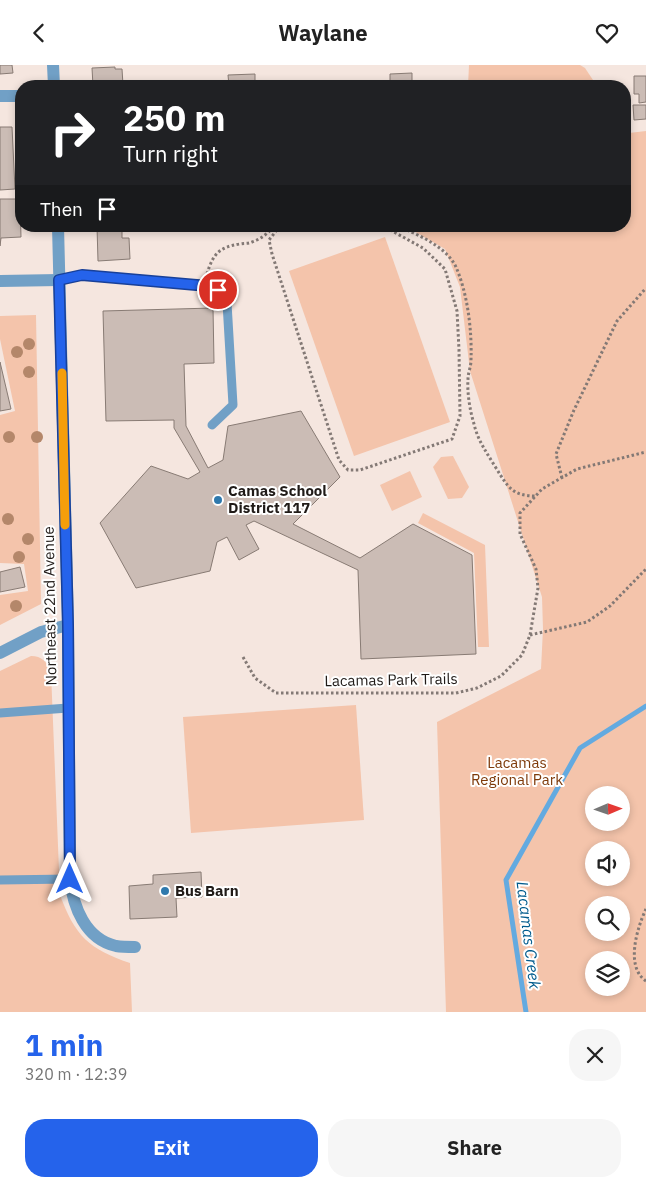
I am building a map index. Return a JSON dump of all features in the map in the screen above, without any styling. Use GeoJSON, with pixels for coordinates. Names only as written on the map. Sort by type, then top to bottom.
{"type":"FeatureCollection","features":[{"type":"Feature","properties":{"kind":"street"},"geometry":{"type":"LineString","coordinates":[[53,65],[54,80]]}},
{"type":"Feature","properties":{"kind":"street"},"geometry":{"type":"LineString","coordinates":[[0,96],[15,96]]}},
{"type":"Feature","properties":{"kind":"street","name":"Northeast 22nd Avenue"},"geometry":{"type":"LineString","coordinates":[[58,232],[68,625],[70,879],[72,900],[81,920],[96,935],[114,946],[135,947]]}},
{"type":"Feature","properties":{"kind":"street"},"geometry":{"type":"LineString","coordinates":[[0,281],[59,280]]}},
{"type":"Feature","properties":{"kind":"street"},"geometry":{"type":"LineString","coordinates":[[0,653],[41,632],[68,625]]}},
{"type":"Feature","properties":{"kind":"lane"},"geometry":{"type":"LineString","coordinates":[[59,280],[82,275],[208,286],[218,290],[225,296],[233,405],[212,425]]}},
{"type":"Feature","properties":{"kind":"lane"},"geometry":{"type":"LineString","coordinates":[[0,713],[68,708]]}},
{"type":"Feature","properties":{"kind":"lane"},"geometry":{"type":"LineString","coordinates":[[0,880],[70,879]]}},
{"type":"Feature","properties":{"kind":"path"},"geometry":{"type":"LineString","coordinates":[[194,285],[207,276],[211,259],[219,250],[240,243],[251,243],[268,232]]}},
{"type":"Feature","properties":{"kind":"path"},"geometry":{"type":"LineString","coordinates":[[275,232],[268,241],[339,461],[348,470],[360,470],[452,439],[460,416],[457,311],[446,269],[423,248],[394,232]]}},
{"type":"Feature","properties":{"kind":"path"},"geometry":{"type":"LineString","coordinates":[[410,232],[432,243],[444,252],[455,266],[470,321],[471,361],[468,379],[476,430],[481,444],[514,492],[522,496],[536,496]]}},
{"type":"Feature","properties":{"kind":"path"},"geometry":{"type":"LineString","coordinates":[[562,478],[556,454],[574,410],[617,321],[646,288]]}},
{"type":"Feature","properties":{"kind":"path","name":"Lacamas Park Trails"},"geometry":{"type":"LineString","coordinates":[[243,657],[255,677],[276,693],[456,693],[477,688],[501,676],[522,655],[530,635],[538,588],[536,569],[520,534],[520,513],[542,489],[577,469],[646,452]]}},
{"type":"Feature","properties":{"kind":"path"},"geometry":{"type":"LineString","coordinates":[[530,635],[587,622],[610,606],[646,569]]}},
{"type":"Feature","properties":{"kind":"path"},"geometry":{"type":"LineString","coordinates":[[646,909],[640,923],[634,958],[640,977],[646,981]]}},
{"type":"Feature","properties":{"kind":"green space"},"geometry":{"type":"Polygon","coordinates":[[[469,65],[580,65],[585,68],[593,80],[468,80],[469,65]]]}},
{"type":"Feature","properties":{"kind":"green space","name":"Lacamas Regional Park"},"geometry":{"type":"Polygon","coordinates":[[[646,131],[646,1012],[446,1012],[437,722],[541,669],[543,629],[542,597],[470,371],[460,287],[445,249],[415,232],[631,232],[631,133],[646,131]]]}},
{"type":"Feature","properties":{"kind":"green space"},"geometry":{"type":"Polygon","coordinates":[[[385,237],[450,422],[354,456],[289,271],[385,237]]]}},
{"type":"Feature","properties":{"kind":"green space"},"geometry":{"type":"Polygon","coordinates":[[[36,315],[41,604],[0,625],[0,595],[28,591],[24,564],[0,563],[0,415],[15,411],[0,339],[0,316],[36,315]]]}},
{"type":"Feature","properties":{"kind":"green space"},"geometry":{"type":"Polygon","coordinates":[[[453,456],[469,487],[462,498],[448,499],[433,467],[441,457],[453,456]]]}},
{"type":"Feature","properties":{"kind":"green space"},"geometry":{"type":"Polygon","coordinates":[[[410,471],[422,497],[392,511],[380,485],[410,471]]]}},
{"type":"Feature","properties":{"kind":"green space"},"geometry":{"type":"Polygon","coordinates":[[[423,513],[485,545],[489,647],[478,647],[474,553],[418,523],[423,513]]]}},
{"type":"Feature","properties":{"kind":"green space"},"geometry":{"type":"Polygon","coordinates":[[[31,656],[44,660],[51,672],[60,895],[72,921],[85,939],[104,952],[130,963],[132,1012],[0,1012],[0,671],[31,656]]]}},
{"type":"Feature","properties":{"kind":"green space"},"geometry":{"type":"Polygon","coordinates":[[[356,705],[364,820],[191,833],[183,717],[356,705]]]}},
{"type":"Feature","properties":{"kind":"building"},"geometry":{"type":"Polygon","coordinates":[[[0,65],[12,65],[13,73],[0,74],[0,65]]]}},
{"type":"Feature","properties":{"kind":"building"},"geometry":{"type":"Polygon","coordinates":[[[115,67],[115,69],[122,69],[123,80],[93,80],[92,68],[115,67]]]}},
{"type":"Feature","properties":{"kind":"building"},"geometry":{"type":"Polygon","coordinates":[[[412,73],[412,80],[390,80],[390,74],[412,73]]]}},
{"type":"Feature","properties":{"kind":"building"},"geometry":{"type":"Polygon","coordinates":[[[255,74],[255,80],[228,80],[228,75],[255,74]]]}},
{"type":"Feature","properties":{"kind":"building"},"geometry":{"type":"Polygon","coordinates":[[[634,76],[646,76],[646,102],[639,103],[639,94],[634,94],[634,76]]]}},
{"type":"Feature","properties":{"kind":"building"},"geometry":{"type":"Polygon","coordinates":[[[633,105],[646,105],[646,119],[634,120],[633,105]]]}},
{"type":"Feature","properties":{"kind":"building"},"geometry":{"type":"Polygon","coordinates":[[[0,127],[12,127],[15,189],[0,190],[0,127]]]}},
{"type":"Feature","properties":{"kind":"building"},"geometry":{"type":"Polygon","coordinates":[[[0,199],[15,199],[15,232],[21,232],[21,237],[1,238],[0,246],[0,199]]]}},
{"type":"Feature","properties":{"kind":"building"},"geometry":{"type":"Polygon","coordinates":[[[97,232],[122,232],[122,238],[129,238],[130,259],[98,261],[97,232]]]}},
{"type":"Feature","properties":{"kind":"building","name":"Camas School District 117"},"geometry":{"type":"Polygon","coordinates":[[[213,308],[214,363],[184,364],[186,426],[208,468],[223,460],[228,426],[301,411],[340,477],[293,524],[360,558],[413,524],[472,555],[476,654],[361,659],[358,570],[254,521],[246,525],[259,549],[239,560],[227,537],[217,542],[210,571],[136,588],[100,523],[151,466],[188,479],[200,472],[174,428],[174,420],[106,421],[103,311],[213,308]]]}},
{"type":"Feature","properties":{"kind":"building"},"geometry":{"type":"Polygon","coordinates":[[[0,362],[11,409],[0,411],[0,362]]]}},
{"type":"Feature","properties":{"kind":"building"},"geometry":{"type":"Polygon","coordinates":[[[20,567],[25,587],[0,592],[0,572],[20,567]]]}},
{"type":"Feature","properties":{"kind":"building","name":"Bus Barn"},"geometry":{"type":"Polygon","coordinates":[[[201,872],[202,897],[176,898],[177,917],[130,919],[129,886],[153,884],[153,875],[201,872]]]}},
{"type":"Feature","properties":{"kind":"waterway","name":"Lacamas Creek"},"geometry":{"type":"LineString","coordinates":[[526,1012],[506,880],[580,748],[646,706]]}},
{"type":"Feature","properties":{"kind":"slow traffic"},"geometry":{"type":"LineString","coordinates":[[62,373],[65,525]]}},
{"type":"Feature","properties":{"kind":"place","name":"Camas School District 117"},"geometry":{"type":"Point","coordinates":[218,500]}},
{"type":"Feature","properties":{"kind":"place","name":"Bus Barn"},"geometry":{"type":"Point","coordinates":[165,891]}},
{"type":"Feature","properties":{"kind":"route"},"geometry":{"type":"LineString","coordinates":[[70,879],[68,625],[59,280],[82,275],[208,286],[218,290]]}}]}
